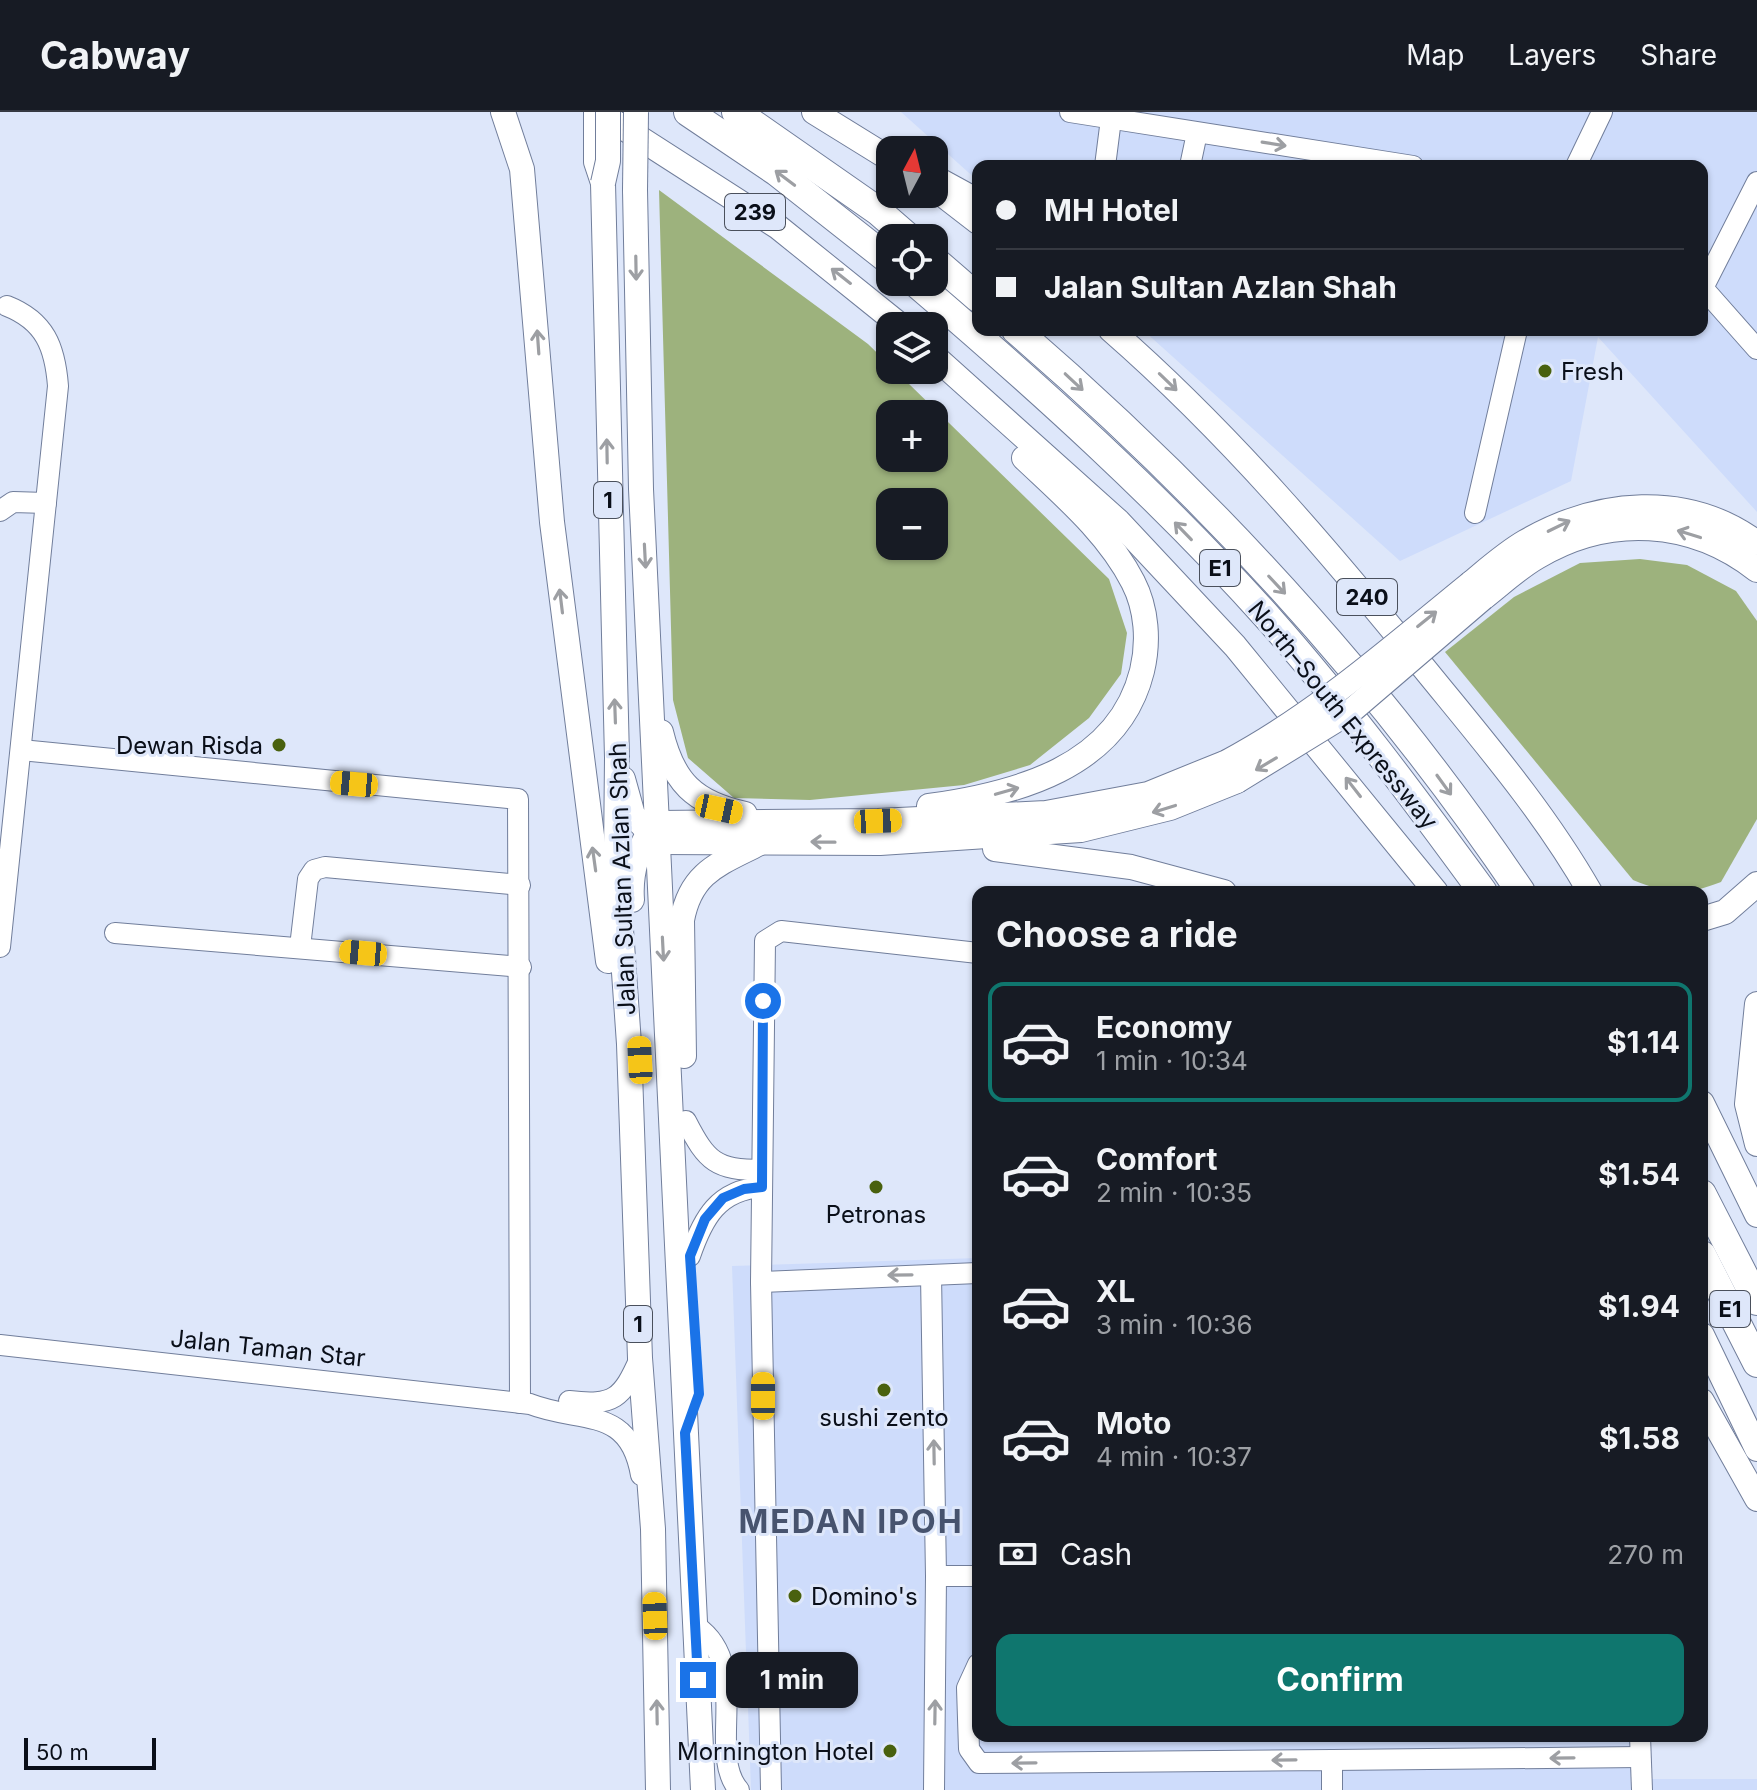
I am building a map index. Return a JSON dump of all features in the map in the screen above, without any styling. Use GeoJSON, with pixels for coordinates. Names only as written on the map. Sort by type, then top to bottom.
{"type":"FeatureCollection","features":[{"type":"Feature","properties":{"kind":"highway"},"geometry":{"type":"LineString","coordinates":[[688,112],[777,172],[876,250]]}},
{"type":"Feature","properties":{"kind":"highway"},"geometry":{"type":"LineString","coordinates":[[736,112],[893,224]]}},
{"type":"Feature","properties":{"kind":"highway"},"geometry":{"type":"LineString","coordinates":[[948,272],[972,293]]}},
{"type":"Feature","properties":{"kind":"highway","name":"North–South Expressway"},"geometry":{"type":"LineString","coordinates":[[931,296],[972,332]]}},
{"type":"Feature","properties":{"kind":"highway","name":"North–South Expressway"},"geometry":{"type":"LineString","coordinates":[[976,336],[1110,454],[1270,620],[1392,768],[1479,886]]}},
{"type":"Feature","properties":{"kind":"highway","name":"North–South Expressway"},"geometry":{"type":"LineString","coordinates":[[1023,336],[1171,472],[1285,594],[1429,763],[1517,886]]}},
{"type":"Feature","properties":{"kind":"highway","name":"E1"},"geometry":{"type":"LineString","coordinates":[[1708,1206],[1757,1301]]}},
{"type":"Feature","properties":{"kind":"highway","name":"E1"},"geometry":{"type":"LineString","coordinates":[[1708,1267],[1757,1363]]}},
{"type":"Feature","properties":{"kind":"main road"},"geometry":{"type":"LineString","coordinates":[[503,112],[522,169],[552,522],[580,751],[615,1006],[629,1044]]}},
{"type":"Feature","properties":{"kind":"main road","name":"Jalan Sultan Azlan Shah"},"geometry":{"type":"LineString","coordinates":[[598,112],[596,162],[603,183],[617,758],[616,858],[629,1044],[640,1358],[653,1529],[658,1790]]}},
{"type":"Feature","properties":{"kind":"main road","name":"239"},"geometry":{"type":"LineString","coordinates":[[598,112],[778,227],[883,312]]}},
{"type":"Feature","properties":{"kind":"main road"},"geometry":{"type":"LineString","coordinates":[[603,183],[608,161],[608,112]]}},
{"type":"Feature","properties":{"kind":"main road","name":"Jalan Sultan Azlan Shah"},"geometry":{"type":"LineString","coordinates":[[636,112],[641,489],[703,1790]]}},
{"type":"Feature","properties":{"kind":"main road"},"geometry":{"type":"LineString","coordinates":[[814,112],[876,149]]}},
{"type":"Feature","properties":{"kind":"main road"},"geometry":{"type":"LineString","coordinates":[[948,199],[972,217]]}},
{"type":"Feature","properties":{"kind":"main road","name":"240"},"geometry":{"type":"LineString","coordinates":[[1117,336],[1221,433],[1319,539],[1540,817],[1586,886]]}},
{"type":"Feature","properties":{"kind":"main road"},"geometry":{"type":"LineString","coordinates":[[948,369],[1118,521],[1224,634],[1323,749],[1431,886]]}},
{"type":"Feature","properties":{"kind":"main road"},"geometry":{"type":"LineString","coordinates":[[879,832],[899,810],[1005,793],[1086,755],[1122,719],[1140,677],[1147,650],[1141,603],[1134,583],[1114,551],[1072,504],[948,384]]}},
{"type":"Feature","properties":{"kind":"main road"},"geometry":{"type":"LineString","coordinates":[[617,758],[633,815],[655,833],[1081,830],[1170,808],[1232,771],[1351,711],[1524,543],[1582,515],[1629,505],[1673,509],[1714,519],[1757,543]]}},
{"type":"Feature","properties":{"kind":"main road"},"geometry":{"type":"LineString","coordinates":[[1477,590],[1582,536],[1618,528],[1663,527],[1699,537],[1733,552],[1757,570]]}},
{"type":"Feature","properties":{"kind":"main road"},"geometry":{"type":"LineString","coordinates":[[652,695],[665,749],[690,792],[719,809],[771,831]]}},
{"type":"Feature","properties":{"kind":"main road"},"geometry":{"type":"LineString","coordinates":[[1540,817],[1567,840],[1605,886]]}},
{"type":"Feature","properties":{"kind":"main road"},"geometry":{"type":"LineString","coordinates":[[685,1433],[699,1394],[690,1256],[682,920],[686,899],[701,876],[771,831]]}},
{"type":"Feature","properties":{"kind":"main road"},"geometry":{"type":"LineString","coordinates":[[879,832],[904,849],[1006,850],[1083,858],[1206,886]]}},
{"type":"Feature","properties":{"kind":"main road"},"geometry":{"type":"LineString","coordinates":[[653,1529],[655,1403],[630,881],[655,833]]}},
{"type":"Feature","properties":{"kind":"main road"},"geometry":{"type":"LineString","coordinates":[[634,871],[648,865],[659,871]]}},
{"type":"Feature","properties":{"kind":"main road"},"geometry":{"type":"LineString","coordinates":[[1708,917],[1725,912],[1757,884]]}},
{"type":"Feature","properties":{"kind":"main road"},"geometry":{"type":"LineString","coordinates":[[1757,1004],[1747,1104],[1757,1144]]}},
{"type":"Feature","properties":{"kind":"main road"},"geometry":{"type":"LineString","coordinates":[[1708,1115],[1757,1215]]}},
{"type":"Feature","properties":{"kind":"main road"},"geometry":{"type":"LineString","coordinates":[[1708,1347],[1757,1449]]}},
{"type":"Feature","properties":{"kind":"main road"},"geometry":{"type":"LineString","coordinates":[[1708,1412],[1757,1499]]}},
{"type":"Feature","properties":{"kind":"street"},"geometry":{"type":"LineString","coordinates":[[1070,112],[1374,160]]}},
{"type":"Feature","properties":{"kind":"street"},"geometry":{"type":"LineString","coordinates":[[1579,160],[1602,112]]}},
{"type":"Feature","properties":{"kind":"street"},"geometry":{"type":"LineString","coordinates":[[1106,160],[1111,119]]}},
{"type":"Feature","properties":{"kind":"street"},"geometry":{"type":"LineString","coordinates":[[1191,160],[1197,133]]}},
{"type":"Feature","properties":{"kind":"street"},"geometry":{"type":"LineString","coordinates":[[1708,278],[1757,182]]}},
{"type":"Feature","properties":{"kind":"street"},"geometry":{"type":"LineString","coordinates":[[948,183],[972,196]]}},
{"type":"Feature","properties":{"kind":"street"},"geometry":{"type":"LineString","coordinates":[[1708,294],[1757,349]]}},
{"type":"Feature","properties":{"kind":"street"},"geometry":{"type":"LineString","coordinates":[[0,947],[58,386],[48,338],[39,324],[26,313],[2,304]]}},
{"type":"Feature","properties":{"kind":"street"},"geometry":{"type":"LineString","coordinates":[[1475,513],[1516,336]]}},
{"type":"Feature","properties":{"kind":"street"},"geometry":{"type":"LineString","coordinates":[[0,511],[13,502],[46,503]]}},
{"type":"Feature","properties":{"kind":"street"},"geometry":{"type":"LineString","coordinates":[[21,750],[518,799],[525,1403]]}},
{"type":"Feature","properties":{"kind":"street"},"geometry":{"type":"LineString","coordinates":[[300,947],[308,879],[314,870],[325,867],[520,885]]}},
{"type":"Feature","properties":{"kind":"street"},"geometry":{"type":"LineString","coordinates":[[771,1790],[761,1282],[764,947],[774,932],[972,952]]}},
{"type":"Feature","properties":{"kind":"street"},"geometry":{"type":"LineString","coordinates":[[115,933],[521,967]]}},
{"type":"Feature","properties":{"kind":"street"},"geometry":{"type":"LineString","coordinates":[[686,1121],[710,1160],[762,1179]]}},
{"type":"Feature","properties":{"kind":"street"},"geometry":{"type":"LineString","coordinates":[[690,1256],[705,1219],[723,1198],[762,1179]]}},
{"type":"Feature","properties":{"kind":"street"},"geometry":{"type":"LineString","coordinates":[[761,1282],[972,1273]]}},
{"type":"Feature","properties":{"kind":"street"},"geometry":{"type":"LineString","coordinates":[[931,1275],[936,1576],[934,1790]]}},
{"type":"Feature","properties":{"kind":"street","name":"Jalan Taman Star"},"geometry":{"type":"LineString","coordinates":[[0,1345],[525,1403],[552,1400],[609,1402],[626,1389],[640,1358]]}},
{"type":"Feature","properties":{"kind":"street","name":"Jalan Taman Star"},"geometry":{"type":"LineString","coordinates":[[525,1403],[550,1412],[596,1418],[621,1431],[636,1454],[644,1506],[653,1529]]}},
{"type":"Feature","properties":{"kind":"street"},"geometry":{"type":"LineString","coordinates":[[936,1576],[972,1576]]}},
{"type":"Feature","properties":{"kind":"street"},"geometry":{"type":"LineString","coordinates":[[696,1626],[713,1638],[723,1661],[730,1771],[739,1790]]}},
{"type":"Feature","properties":{"kind":"street"},"geometry":{"type":"LineString","coordinates":[[972,1677],[967,1688],[969,1749],[979,1763],[1640,1757]]}},
{"type":"Feature","properties":{"kind":"street"},"geometry":{"type":"LineString","coordinates":[[1640,1742],[1642,1790]]}},
{"type":"Feature","properties":{"kind":"street"},"geometry":{"type":"LineString","coordinates":[[1332,1760],[1332,1790]]}},
{"type":"Feature","properties":{"kind":"shaded area"},"geometry":{"type":"Polygon","coordinates":[[[901,112],[1757,112],[1757,512],[1598,337],[1571,481],[1400,561],[1150,336],[1708,336],[1708,160],[972,160],[972,176],[948,154],[948,136],[928,136],[901,112]]]}},
{"type":"Feature","properties":{"kind":"shaded area"},"geometry":{"type":"Polygon","coordinates":[[[972,1258],[972,1742],[1647,1742],[1648,1779],[1757,1779],[1757,1790],[751,1790],[732,1266],[972,1258]]]}},
{"type":"Feature","properties":{"kind":"green space"},"geometry":{"type":"Polygon","coordinates":[[[659,190],[868,344],[876,352],[876,384],[909,384],[925,400],[876,400],[876,472],[948,472],[948,422],[1109,579],[1127,633],[1121,674],[1089,718],[1030,765],[964,785],[810,800],[734,798],[688,758],[673,700],[659,190]]]}},
{"type":"Feature","properties":{"kind":"green space"},"geometry":{"type":"Polygon","coordinates":[[[1640,559],[1687,565],[1736,591],[1757,621],[1757,819],[1721,882],[1708,886],[1650,886],[1633,880],[1445,652],[1514,597],[1580,563],[1640,559]]]}},
{"type":"Feature","properties":{"kind":"place","name":"Fresh"},"geometry":{"type":"Point","coordinates":[1545,371]}},
{"type":"Feature","properties":{"kind":"place","name":"Dewan Risda"},"geometry":{"type":"Point","coordinates":[279,745]}},
{"type":"Feature","properties":{"kind":"place","name":"Petronas"},"geometry":{"type":"Point","coordinates":[876,1187]}},
{"type":"Feature","properties":{"kind":"place","name":"sushi zento"},"geometry":{"type":"Point","coordinates":[884,1390]}},
{"type":"Feature","properties":{"kind":"place","name":"Domino's"},"geometry":{"type":"Point","coordinates":[795,1596]}},
{"type":"Feature","properties":{"kind":"place","name":"Mornington Hotel"},"geometry":{"type":"Point","coordinates":[890,1751]}},
{"type":"Feature","properties":{"kind":"district","name":"MEDAN IPOH"},"geometry":{"type":"Point","coordinates":[851,1521]}},
{"type":"Feature","properties":{"kind":"route"},"geometry":{"type":"LineString","coordinates":[[698,1680],[685,1433],[699,1394],[690,1256],[699,1229],[723,1198],[733,1192],[762,1187],[763,1001]]}}]}
